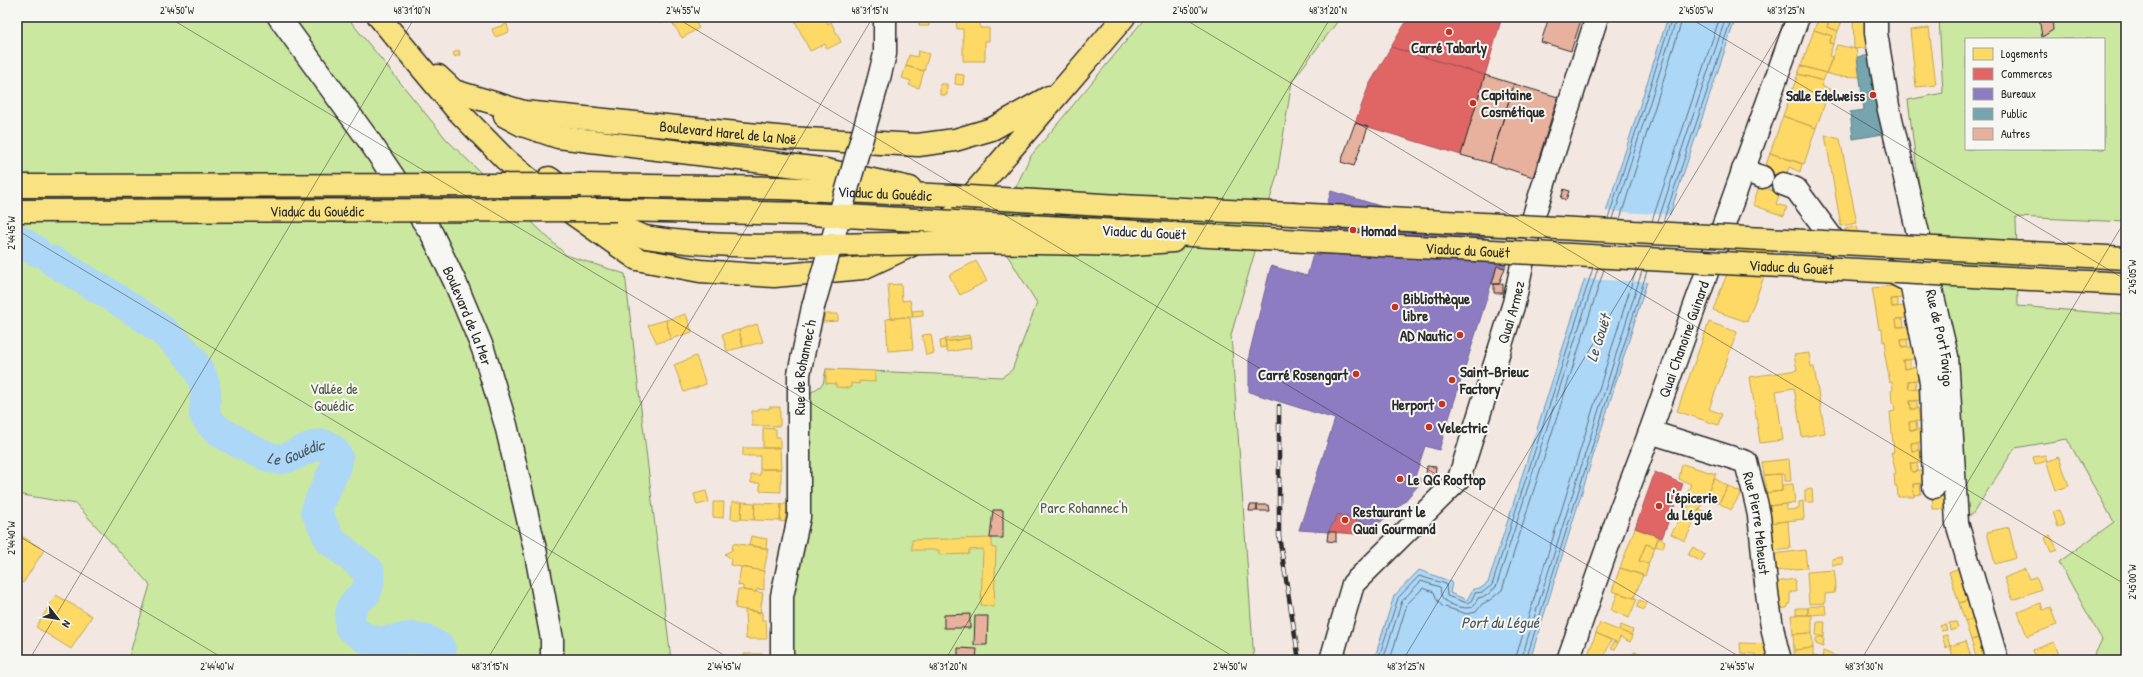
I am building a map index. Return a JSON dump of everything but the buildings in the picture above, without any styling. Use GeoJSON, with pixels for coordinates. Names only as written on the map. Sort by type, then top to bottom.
{"type":"FeatureCollection","features":[{"type":"Feature","properties":{"kind":"main road"},"geometry":{"type":"LineString","coordinates":[[379,17],[402,46],[454,99],[505,159],[556,202],[637,259],[700,271],[774,276],[864,268],[912,245],[955,215],[1124,17]]}},
{"type":"Feature","properties":{"kind":"main road","name":"Boulevard Harel de la Noë"},"geometry":{"type":"LineString","coordinates":[[454,99],[524,112],[788,138],[918,145],[955,140],[992,129],[1062,90]]}},
{"type":"Feature","properties":{"kind":"main road"},"geometry":{"type":"LineString","coordinates":[[454,99],[522,125],[558,136],[819,179]]}},
{"type":"Feature","properties":{"kind":"main road"},"geometry":{"type":"LineString","coordinates":[[454,99],[601,216],[627,231],[645,237],[682,243],[741,247],[1035,242],[1118,245],[1227,237]]}},
{"type":"Feature","properties":{"kind":"main road","name":"Viaduc du Gouédic"},"geometry":{"type":"LineString","coordinates":[[17,186],[581,185],[819,179],[953,196],[1120,206]]}},
{"type":"Feature","properties":{"kind":"main road","name":"Viaduc du Gouët"},"geometry":{"type":"LineString","coordinates":[[1120,206],[2126,258]]}},
{"type":"Feature","properties":{"kind":"main road","name":"Viaduc du Gouédic"},"geometry":{"type":"LineString","coordinates":[[17,211],[616,210],[809,214]]}},
{"type":"Feature","properties":{"kind":"main road","name":"Viaduc du Gouët"},"geometry":{"type":"LineString","coordinates":[[809,214],[2126,284]]}},
{"type":"Feature","properties":{"kind":"street","name":"Boulevard de la Mer"},"geometry":{"type":"LineString","coordinates":[[279,17],[370,142],[432,234],[455,282],[483,349],[506,425],[535,549],[552,639],[552,660]]}},
{"type":"Feature","properties":{"kind":"street","name":"Rue de Rohannec'h"},"geometry":{"type":"LineString","coordinates":[[782,660],[782,596],[799,518],[800,374],[813,307],[885,54],[885,17]]}},
{"type":"Feature","properties":{"kind":"street","name":"Quai Armez"},"geometry":{"type":"LineString","coordinates":[[1331,660],[1353,584],[1459,479],[1514,303],[1528,236],[1538,202],[1596,17]]}},
{"type":"Feature","properties":{"kind":"street","name":"Quai Chanoine Guinard"},"geometry":{"type":"LineString","coordinates":[[1568,660],[1635,470],[1753,173],[1798,17]]}},
{"type":"Feature","properties":{"kind":"street","name":"Rue de Port Favigo"},"geometry":{"type":"LineString","coordinates":[[1876,17],[1876,33],[1888,106],[1938,311],[1947,356],[1957,523],[1997,660]]}},
{"type":"Feature","properties":{"kind":"street"},"geometry":{"type":"LineString","coordinates":[[1783,184],[1796,190],[1838,246],[1911,282],[1931,382],[1934,487]]}},
{"type":"Feature","properties":{"kind":"street","name":"Rue Pierre Meheust"},"geometry":{"type":"LineString","coordinates":[[1650,432],[1746,462],[1758,514],[1767,595],[1775,643],[1780,660]]}},
{"type":"Feature","properties":{"kind":"green space","name":"Vallée de Gouédic"},"geometry":{"type":"Polygon","coordinates":[[[17,17],[347,17],[447,140],[566,255],[625,274],[671,660],[128,660],[150,585],[76,504],[17,494],[17,17]]]}},
{"type":"Feature","properties":{"kind":"green space","name":"Parc Rohannec'h"},"geometry":{"type":"Polygon","coordinates":[[[1146,17],[1341,17],[1292,81],[1277,175],[1231,335],[1254,660],[790,660],[790,606],[808,395],[823,384],[826,369],[1002,377],[1012,370],[1037,303],[994,234],[1030,157],[1146,17]]]}},
{"type":"Feature","properties":{"kind":"green space"},"geometry":{"type":"Polygon","coordinates":[[[1939,17],[2126,17],[2126,222],[2016,217],[2018,306],[2126,315],[2126,660],[2091,660],[2102,640],[2059,562],[2114,522],[2067,439],[2015,448],[1972,515],[1961,513],[1908,100],[1943,93],[1939,17]]]}},
{"type":"Feature","properties":{"kind":"water","name":"Port du Légué"},"geometry":{"type":"Polygon","coordinates":[[[1668,17],[1736,17],[1645,288],[1530,660],[1374,660],[1394,596],[1419,570],[1452,582],[1450,593],[1467,600],[1473,589],[1481,588],[1488,583],[1668,17]]]}},
{"type":"Feature","properties":{"kind":"pier"},"geometry":{"type":"Polygon","coordinates":[[[1604,211],[1672,215],[1650,282],[1583,279],[1604,211]]]}},
{"type":"Feature","properties":{"kind":"waterway"},"geometry":{"type":"LineString","coordinates":[[17,239],[36,251]]}},
{"type":"Feature","properties":{"kind":"waterway","name":"Le Gouédic"},"geometry":{"type":"LineString","coordinates":[[53,261],[114,297],[158,327],[177,343],[192,360],[204,381],[206,399],[204,413],[212,425],[217,429],[244,446],[274,458],[280,459],[288,457],[319,445],[326,445],[332,449],[338,458],[316,511],[330,540],[369,571],[369,583],[366,593],[357,600],[352,607],[350,627],[365,638],[380,642],[413,637],[428,641],[440,648],[442,660]]}},
{"type":"Feature","properties":{"kind":"railway"},"geometry":{"type":"LineString","coordinates":[[1279,406],[1279,536],[1299,660]]}},
{"type":"Feature","properties":{"kind":"place","name":"Carré Tabarly"},"geometry":{"type":"Point","coordinates":[1449,32]}},
{"type":"Feature","properties":{"kind":"place","name":"Salle Edelweiss"},"geometry":{"type":"Point","coordinates":[1873,95]}},
{"type":"Feature","properties":{"kind":"place","name":"Capitaine Cosmétique"},"geometry":{"type":"Point","coordinates":[1473,103]}},
{"type":"Feature","properties":{"kind":"place","name":"Homad"},"geometry":{"type":"Point","coordinates":[1353,230]}},
{"type":"Feature","properties":{"kind":"place","name":"Bibliothèque libre"},"geometry":{"type":"Point","coordinates":[1395,307]}},
{"type":"Feature","properties":{"kind":"place","name":"AD Nautic"},"geometry":{"type":"Point","coordinates":[1460,335]}},
{"type":"Feature","properties":{"kind":"place","name":"Carré Rosengart"},"geometry":{"type":"Point","coordinates":[1356,374]}},
{"type":"Feature","properties":{"kind":"place","name":"Saint-Brieuc Factory"},"geometry":{"type":"Point","coordinates":[1452,380]}},
{"type":"Feature","properties":{"kind":"place","name":"Herport"},"geometry":{"type":"Point","coordinates":[1442,404]}},
{"type":"Feature","properties":{"kind":"place","name":"Velectric"},"geometry":{"type":"Point","coordinates":[1429,427]}},
{"type":"Feature","properties":{"kind":"place","name":"Le QG Rooftop"},"geometry":{"type":"Point","coordinates":[1400,479]}},
{"type":"Feature","properties":{"kind":"place","name":"L'épicerie du Légué"},"geometry":{"type":"Point","coordinates":[1659,506]}},
{"type":"Feature","properties":{"kind":"place","name":"Restaurant le Quai Gourmand"},"geometry":{"type":"Point","coordinates":[1345,520]}},
{"type":"Feature","properties":{"kind":"water label","name":"Le Gouët"},"geometry":{"type":"Point","coordinates":[1598,338]}}]}
